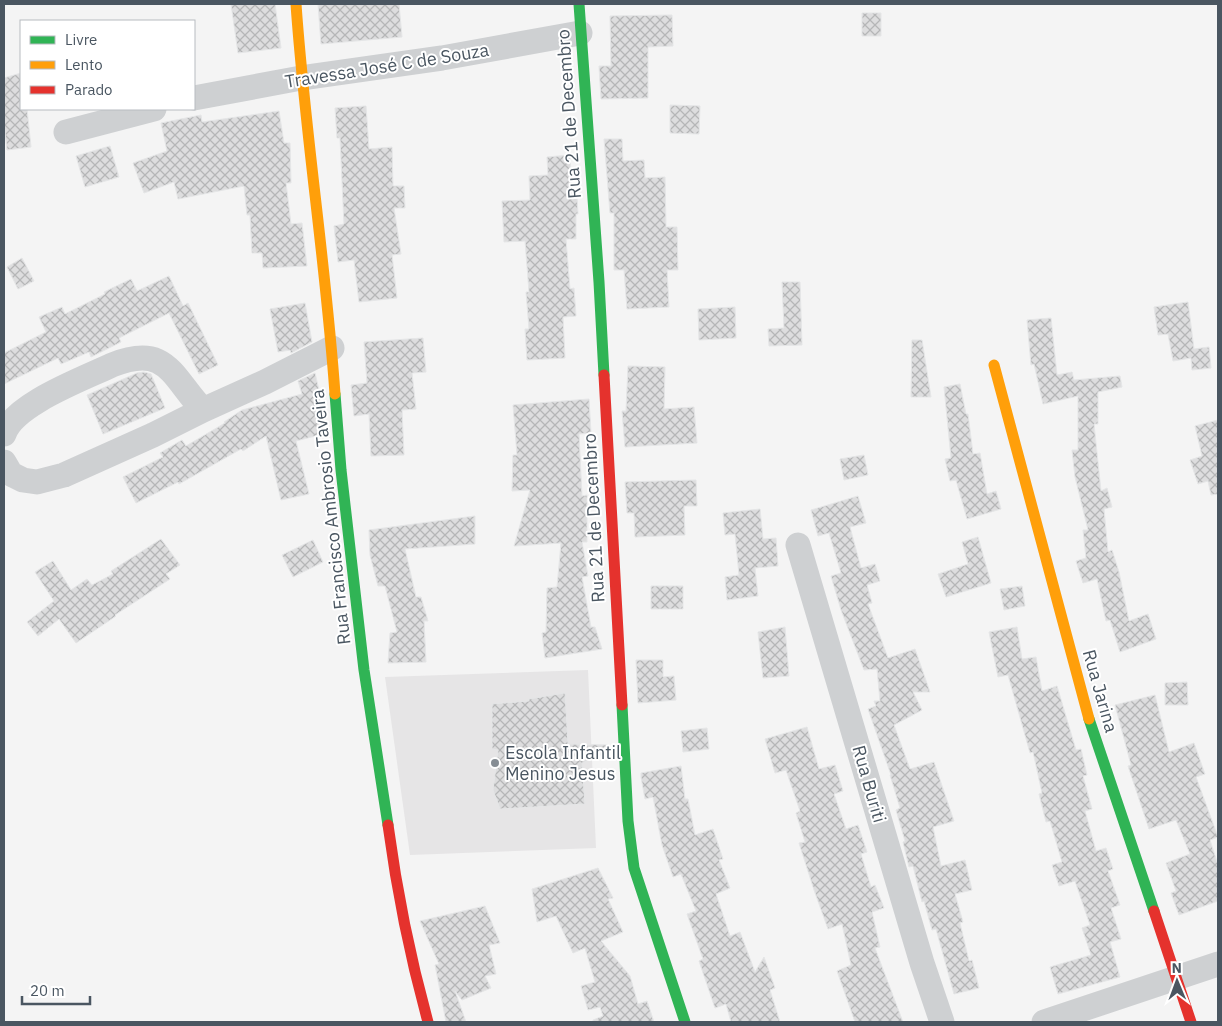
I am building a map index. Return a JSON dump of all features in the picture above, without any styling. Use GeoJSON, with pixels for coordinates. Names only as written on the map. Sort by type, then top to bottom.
{"type":"FeatureCollection","features":[{"type":"Feature","properties":{"kind":"street","name":"Rua Francisco Ambrosio Taveira"},"geometry":{"type":"LineString","coordinates":[[296,4],[302,78],[332,348],[341,470],[364,670],[383,786],[394,870],[412,964],[428,1022]]}},
{"type":"Feature","properties":{"kind":"street","name":"Rua 21 de Decembro"},"geometry":{"type":"LineString","coordinates":[[579,4],[599,282],[628,821],[634,868],[685,1022]]}},
{"type":"Feature","properties":{"kind":"street","name":"Travessa José C de Souza"},"geometry":{"type":"LineString","coordinates":[[195,98],[302,78],[442,58],[580,33]]}},
{"type":"Feature","properties":{"kind":"street"},"geometry":{"type":"LineString","coordinates":[[66,132],[150,110]]}},
{"type":"Feature","properties":{"kind":"street"},"geometry":{"type":"LineString","coordinates":[[4,462],[11,474],[23,480],[37,482],[64,475],[265,382],[332,348]]}},
{"type":"Feature","properties":{"kind":"street"},"geometry":{"type":"LineString","coordinates":[[4,434],[6,428],[16,417],[40,400],[122,361],[135,359],[157,360],[167,366],[203,410]]}},
{"type":"Feature","properties":{"kind":"street","name":"Rua Jarina"},"geometry":{"type":"LineString","coordinates":[[994,364],[1089,722],[1191,1022]]}},
{"type":"Feature","properties":{"kind":"street","name":"Rua Buriti"},"geometry":{"type":"LineString","coordinates":[[798,545],[922,963],[942,1022]]}},
{"type":"Feature","properties":{"kind":"street"},"geometry":{"type":"LineString","coordinates":[[1044,1022],[1218,964]]}},
{"type":"Feature","properties":{"kind":"shaded area","name":"Escola Infantil Menino Jesus"},"geometry":{"type":"Polygon","coordinates":[[[588,670],[596,848],[410,855],[385,677],[588,670]]]}},
{"type":"Feature","properties":{"kind":"building"},"geometry":{"type":"Polygon","coordinates":[[[231,4],[275,4],[281,48],[238,53],[231,4]]]}},
{"type":"Feature","properties":{"kind":"building"},"geometry":{"type":"Polygon","coordinates":[[[318,4],[399,4],[402,37],[321,44],[318,4]]]}},
{"type":"Feature","properties":{"kind":"building"},"geometry":{"type":"Polygon","coordinates":[[[862,13],[881,13],[881,36],[862,36],[862,13]]]}},
{"type":"Feature","properties":{"kind":"building"},"geometry":{"type":"Polygon","coordinates":[[[672,15],[673,46],[648,47],[648,98],[601,99],[599,66],[611,66],[610,16],[672,15]]]}},
{"type":"Feature","properties":{"kind":"building"},"geometry":{"type":"Polygon","coordinates":[[[20,73],[20,110],[27,110],[31,147],[7,150],[4,124],[4,78],[20,73]]]}},
{"type":"Feature","properties":{"kind":"building"},"geometry":{"type":"Polygon","coordinates":[[[670,105],[700,106],[699,134],[670,133],[670,105]]]}},
{"type":"Feature","properties":{"kind":"building"},"geometry":{"type":"Polygon","coordinates":[[[366,106],[369,149],[392,147],[393,186],[404,186],[405,208],[394,208],[401,254],[392,255],[397,298],[359,302],[354,260],[338,262],[334,226],[344,224],[340,138],[337,138],[335,108],[366,106]]]}},
{"type":"Feature","properties":{"kind":"building"},"geometry":{"type":"Polygon","coordinates":[[[279,111],[284,143],[290,143],[291,183],[286,183],[291,224],[302,223],[307,266],[263,268],[262,253],[252,253],[250,215],[247,215],[244,186],[178,199],[174,182],[144,193],[133,163],[167,151],[161,123],[201,115],[202,122],[279,111]]]}},
{"type":"Feature","properties":{"kind":"building"},"geometry":{"type":"Polygon","coordinates":[[[604,139],[622,139],[623,161],[644,160],[645,178],[665,177],[666,227],[677,227],[678,270],[667,270],[669,307],[627,309],[624,270],[614,270],[614,213],[610,213],[604,139]]]}},
{"type":"Feature","properties":{"kind":"building"},"geometry":{"type":"Polygon","coordinates":[[[110,146],[119,177],[85,187],[76,156],[110,146]]]}},
{"type":"Feature","properties":{"kind":"building"},"geometry":{"type":"Polygon","coordinates":[[[570,155],[572,198],[577,197],[578,214],[576,214],[576,239],[566,239],[570,289],[574,288],[576,316],[563,317],[565,358],[527,360],[525,329],[529,329],[526,292],[529,292],[525,241],[504,242],[502,201],[530,200],[529,176],[548,175],[547,157],[570,155]]]}},
{"type":"Feature","properties":{"kind":"building"},"geometry":{"type":"Polygon","coordinates":[[[22,258],[34,281],[18,289],[7,267],[22,258]]]}},
{"type":"Feature","properties":{"kind":"building"},"geometry":{"type":"Polygon","coordinates":[[[169,276],[183,306],[188,303],[218,365],[199,374],[169,313],[119,338],[121,342],[91,357],[89,352],[61,364],[58,358],[4,384],[4,353],[46,332],[39,317],[62,307],[65,314],[131,279],[137,291],[169,276]]]}},
{"type":"Feature","properties":{"kind":"building"},"geometry":{"type":"Polygon","coordinates":[[[782,282],[800,282],[802,345],[769,346],[768,329],[784,328],[782,282]]]}},
{"type":"Feature","properties":{"kind":"building"},"geometry":{"type":"Polygon","coordinates":[[[1188,302],[1194,349],[1209,347],[1211,368],[1192,370],[1191,358],[1173,361],[1168,334],[1158,335],[1154,307],[1188,302]]]}},
{"type":"Feature","properties":{"kind":"building"},"geometry":{"type":"Polygon","coordinates":[[[305,303],[312,342],[291,353],[290,350],[278,352],[270,309],[305,303]]]}},
{"type":"Feature","properties":{"kind":"building"},"geometry":{"type":"Polygon","coordinates":[[[735,307],[736,338],[699,340],[698,309],[735,307]]]}},
{"type":"Feature","properties":{"kind":"building"},"geometry":{"type":"Polygon","coordinates":[[[1051,318],[1057,375],[1072,372],[1074,380],[1120,376],[1122,387],[1098,392],[1098,424],[1094,424],[1101,491],[1107,488],[1112,507],[1104,509],[1108,552],[1112,550],[1119,572],[1129,621],[1148,614],[1156,639],[1120,652],[1110,620],[1106,621],[1097,579],[1083,583],[1076,561],[1086,558],[1083,530],[1088,530],[1075,477],[1072,450],[1078,450],[1078,396],[1043,404],[1034,364],[1031,365],[1027,320],[1051,318]]]}},
{"type":"Feature","properties":{"kind":"building"},"geometry":{"type":"Polygon","coordinates":[[[423,338],[426,372],[412,373],[416,409],[402,410],[404,455],[371,456],[369,414],[354,416],[351,385],[367,383],[364,342],[423,338]]]}},
{"type":"Feature","properties":{"kind":"building"},"geometry":{"type":"Polygon","coordinates":[[[912,340],[922,340],[931,397],[911,397],[912,340]]]}},
{"type":"Feature","properties":{"kind":"building"},"geometry":{"type":"Polygon","coordinates":[[[628,366],[665,367],[664,409],[694,407],[697,443],[625,447],[622,411],[626,411],[628,366]]]}},
{"type":"Feature","properties":{"kind":"building"},"geometry":{"type":"Polygon","coordinates":[[[137,373],[151,374],[165,408],[103,434],[87,395],[137,373]]]}},
{"type":"Feature","properties":{"kind":"building"},"geometry":{"type":"Polygon","coordinates":[[[315,373],[319,390],[323,434],[296,441],[309,494],[281,500],[266,436],[243,451],[241,449],[179,484],[178,482],[136,503],[123,477],[163,457],[160,453],[182,440],[186,446],[225,423],[242,410],[302,394],[298,381],[315,373]]]}},
{"type":"Feature","properties":{"kind":"building"},"geometry":{"type":"Polygon","coordinates":[[[960,384],[966,414],[968,414],[973,454],[980,453],[987,494],[996,491],[1001,509],[967,519],[956,480],[950,481],[945,459],[951,458],[944,387],[960,384]]]}},
{"type":"Feature","properties":{"kind":"building"},"geometry":{"type":"Polygon","coordinates":[[[589,399],[591,433],[579,434],[582,496],[587,495],[587,542],[582,542],[588,576],[582,577],[591,627],[595,627],[602,649],[545,658],[542,633],[546,632],[547,588],[557,587],[561,543],[514,546],[530,490],[512,491],[513,455],[517,455],[513,405],[589,399]]]}},
{"type":"Feature","properties":{"kind":"building"},"geometry":{"type":"Polygon","coordinates":[[[1218,420],[1218,494],[1211,495],[1208,481],[1198,484],[1190,460],[1202,456],[1195,426],[1218,420]]]}},
{"type":"Feature","properties":{"kind":"building"},"geometry":{"type":"Polygon","coordinates":[[[864,455],[868,475],[844,480],[840,459],[864,455]]]}},
{"type":"Feature","properties":{"kind":"building"},"geometry":{"type":"Polygon","coordinates":[[[696,480],[697,506],[684,506],[685,535],[635,537],[634,513],[627,513],[625,482],[696,480]]]}},
{"type":"Feature","properties":{"kind":"building"},"geometry":{"type":"Polygon","coordinates":[[[858,496],[866,523],[850,527],[861,568],[875,564],[880,581],[867,585],[872,603],[868,604],[888,658],[915,649],[930,692],[913,692],[922,710],[894,725],[910,769],[934,762],[954,821],[933,827],[941,866],[965,860],[972,890],[955,894],[963,922],[960,923],[969,961],[972,960],[979,988],[954,994],[936,929],[932,930],[924,901],[922,902],[913,866],[909,867],[903,842],[905,841],[896,810],[900,808],[891,775],[868,709],[876,706],[874,701],[880,701],[877,669],[864,670],[841,610],[831,576],[841,573],[829,533],[818,536],[811,510],[858,496]]]}},
{"type":"Feature","properties":{"kind":"building"},"geometry":{"type":"Polygon","coordinates":[[[760,509],[763,539],[776,538],[778,566],[755,568],[758,596],[727,600],[725,577],[739,575],[735,534],[725,535],[723,513],[760,509]]]}},
{"type":"Feature","properties":{"kind":"building"},"geometry":{"type":"Polygon","coordinates":[[[475,516],[475,544],[405,549],[416,597],[421,597],[428,621],[424,621],[426,662],[388,663],[390,633],[397,632],[385,586],[378,586],[370,555],[369,530],[475,516]]]}},
{"type":"Feature","properties":{"kind":"building"},"geometry":{"type":"Polygon","coordinates":[[[978,537],[991,583],[946,597],[938,574],[968,564],[962,542],[978,537]]]}},
{"type":"Feature","properties":{"kind":"building"},"geometry":{"type":"Polygon","coordinates":[[[161,539],[180,565],[166,574],[170,579],[76,643],[59,619],[38,636],[27,622],[54,601],[35,572],[53,561],[71,590],[87,579],[92,585],[113,574],[111,571],[161,539]]]}},
{"type":"Feature","properties":{"kind":"building"},"geometry":{"type":"Polygon","coordinates":[[[313,540],[323,562],[293,577],[282,555],[313,540]]]}},
{"type":"Feature","properties":{"kind":"building"},"geometry":{"type":"Polygon","coordinates":[[[651,586],[683,586],[683,609],[651,609],[651,586]]]}},
{"type":"Feature","properties":{"kind":"building"},"geometry":{"type":"Polygon","coordinates":[[[1022,586],[1025,606],[1004,610],[1000,589],[1022,586]]]}},
{"type":"Feature","properties":{"kind":"building"},"geometry":{"type":"Polygon","coordinates":[[[785,627],[789,676],[763,678],[758,632],[785,627]]]}},
{"type":"Feature","properties":{"kind":"building"},"geometry":{"type":"Polygon","coordinates":[[[1017,627],[1022,659],[1036,657],[1042,691],[1057,686],[1076,750],[1081,749],[1087,775],[1083,776],[1092,809],[1085,811],[1096,851],[1106,848],[1113,869],[1108,871],[1120,905],[1111,908],[1121,939],[1110,942],[1120,977],[1058,994],[1050,967],[1091,955],[1082,928],[1090,925],[1075,881],[1059,886],[1052,865],[1062,862],[1050,821],[1046,822],[1039,794],[1042,793],[1033,752],[1030,753],[1008,675],[998,677],[989,632],[1017,627]]]}},
{"type":"Feature","properties":{"kind":"building"},"geometry":{"type":"Polygon","coordinates":[[[636,660],[663,660],[663,677],[674,676],[676,700],[638,703],[636,660]]]}},
{"type":"Feature","properties":{"kind":"building"},"geometry":{"type":"Polygon","coordinates":[[[1187,682],[1188,705],[1165,705],[1165,683],[1187,682]]]}},
{"type":"Feature","properties":{"kind":"building"},"geometry":{"type":"Polygon","coordinates":[[[565,693],[568,744],[608,745],[609,752],[582,763],[585,804],[500,809],[493,790],[498,750],[492,749],[492,704],[529,701],[529,699],[565,693]]]}},
{"type":"Feature","properties":{"kind":"building"},"geometry":{"type":"Polygon","coordinates":[[[1155,695],[1169,752],[1194,743],[1205,774],[1196,777],[1218,837],[1210,840],[1218,865],[1218,901],[1179,915],[1171,893],[1176,891],[1166,863],[1190,854],[1176,820],[1149,829],[1128,766],[1131,765],[1115,705],[1155,695]]]}},
{"type":"Feature","properties":{"kind":"building"},"geometry":{"type":"Polygon","coordinates":[[[807,727],[819,769],[835,765],[843,791],[834,794],[846,829],[858,825],[867,852],[861,854],[871,887],[875,885],[884,908],[872,912],[880,947],[875,948],[903,1022],[855,1022],[837,971],[851,965],[842,924],[828,929],[799,843],[805,842],[796,813],[800,811],[786,770],[775,773],[765,739],[807,727]]]}},
{"type":"Feature","properties":{"kind":"building"},"geometry":{"type":"Polygon","coordinates":[[[707,728],[709,749],[683,752],[681,731],[707,728]]]}},
{"type":"Feature","properties":{"kind":"building"},"geometry":{"type":"Polygon","coordinates":[[[681,766],[685,799],[688,799],[695,835],[713,829],[723,859],[719,860],[730,888],[716,894],[730,936],[740,932],[755,972],[764,957],[775,988],[770,990],[780,1022],[731,1022],[726,1004],[715,1008],[699,961],[703,959],[687,914],[696,911],[681,874],[673,877],[662,845],[653,797],[645,799],[641,777],[641,773],[681,766]]]}},
{"type":"Feature","properties":{"kind":"building"},"geometry":{"type":"Polygon","coordinates":[[[598,868],[613,898],[608,899],[623,932],[601,941],[630,976],[638,1004],[647,1001],[654,1022],[593,1022],[593,1020],[603,1016],[600,1007],[588,1010],[581,986],[595,982],[585,948],[573,953],[556,916],[537,922],[532,889],[598,868]]]}},
{"type":"Feature","properties":{"kind":"building"},"geometry":{"type":"Polygon","coordinates":[[[485,906],[500,943],[489,945],[496,974],[485,976],[491,988],[462,1000],[455,991],[466,1022],[446,1022],[435,965],[439,964],[420,921],[485,906]]]}},
{"type":"Feature","properties":{"kind":"traffic: fast"},"geometry":{"type":"LineString","coordinates":[[579,4],[604,375]]}},
{"type":"Feature","properties":{"kind":"traffic: fast"},"geometry":{"type":"LineString","coordinates":[[335,394],[341,470],[364,670],[388,825]]}},
{"type":"Feature","properties":{"kind":"traffic: fast"},"geometry":{"type":"LineString","coordinates":[[622,705],[628,821],[634,868],[685,1022]]}},
{"type":"Feature","properties":{"kind":"traffic: fast"},"geometry":{"type":"LineString","coordinates":[[1089,719],[1154,911]]}},
{"type":"Feature","properties":{"kind":"traffic: slow"},"geometry":{"type":"LineString","coordinates":[[296,4],[335,394]]}},
{"type":"Feature","properties":{"kind":"traffic: slow"},"geometry":{"type":"LineString","coordinates":[[994,365],[1089,719]]}},
{"type":"Feature","properties":{"kind":"traffic: jam"},"geometry":{"type":"LineString","coordinates":[[604,375],[622,705]]}},
{"type":"Feature","properties":{"kind":"traffic: jam"},"geometry":{"type":"LineString","coordinates":[[388,825],[405,924],[428,1022]]}},
{"type":"Feature","properties":{"kind":"traffic: jam"},"geometry":{"type":"LineString","coordinates":[[1154,911],[1191,1022]]}},
{"type":"Feature","properties":{"kind":"place","name":"Escola Infantil Menino Jesus"},"geometry":{"type":"Point","coordinates":[495,763]}}]}
